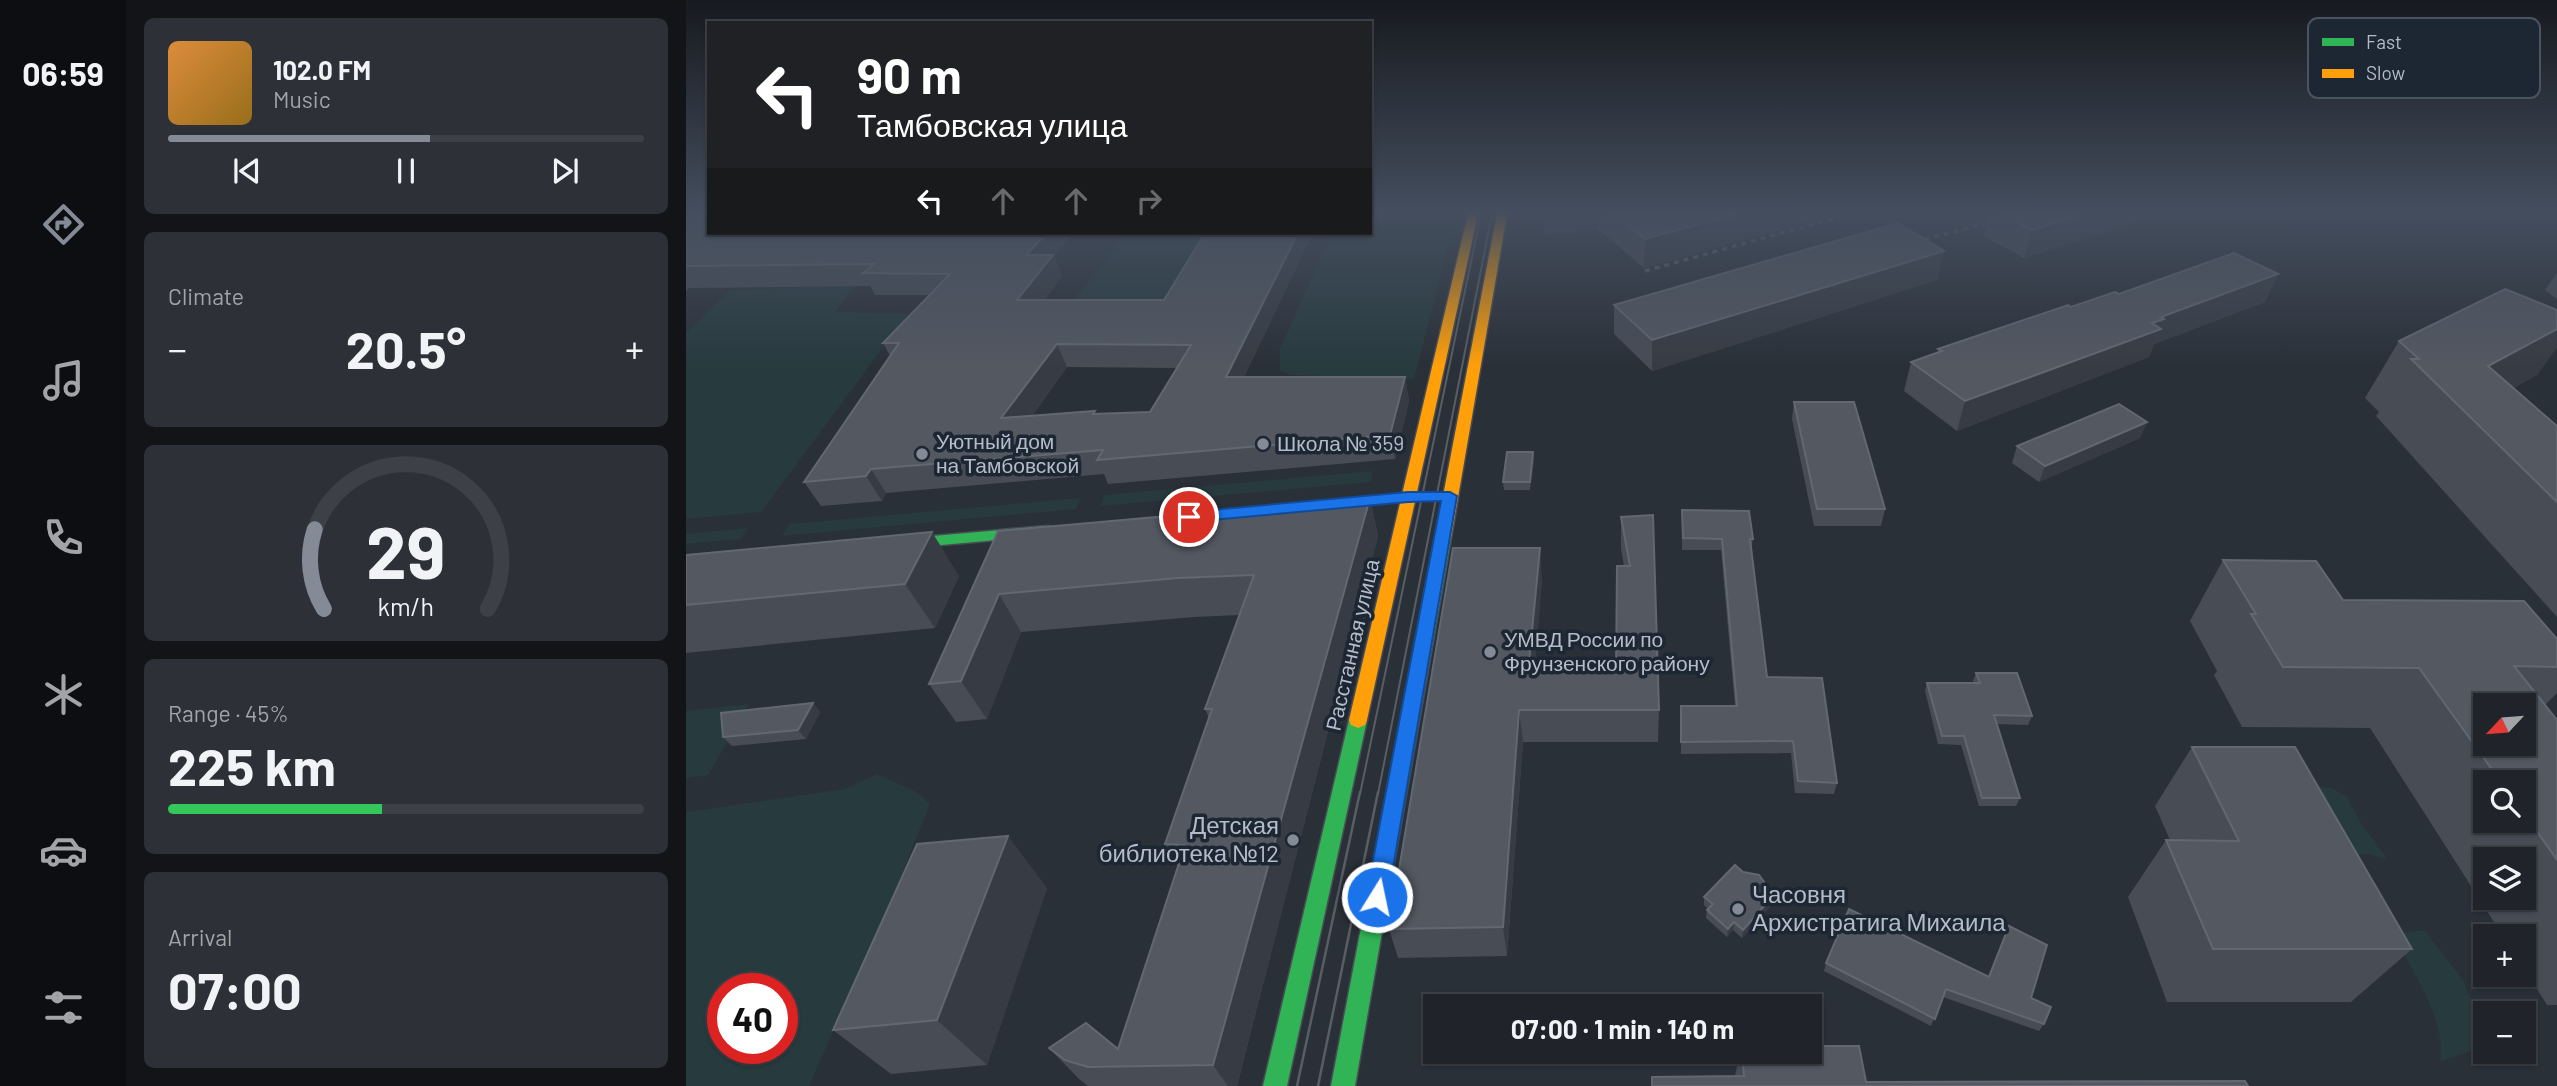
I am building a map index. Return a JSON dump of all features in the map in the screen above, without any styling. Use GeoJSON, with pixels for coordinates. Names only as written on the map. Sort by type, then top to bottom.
{"type":"FeatureCollection","features":[{"type":"Feature","properties":{"kind":"street","name":"Расстанная улица"},"geometry":{"type":"LineString","coordinates":[[1343,1086],[1465,265]]}},
{"type":"Feature","properties":{"kind":"street","name":"Расстанная улица"},"geometry":{"type":"LineString","coordinates":[[1275,1086],[1489,265]]}},
{"type":"Feature","properties":{"kind":"street"},"geometry":{"type":"LineString","coordinates":[[1387,499],[1430,497]]}},
{"type":"Feature","properties":{"kind":"street"},"geometry":{"type":"LineString","coordinates":[[877,546],[1062,529]]}},
{"type":"Feature","properties":{"kind":"green space"},"geometry":{"type":"Polygon","coordinates":[[[1102,265],[1211,265],[1171,323],[1068,308],[1102,265]]]}},
{"type":"Feature","properties":{"kind":"green space"},"geometry":{"type":"Polygon","coordinates":[[[1318,265],[1444,265],[1414,379],[1291,375],[1280,371],[1280,349],[1318,265]]]}},
{"type":"Feature","properties":{"kind":"green space"},"geometry":{"type":"Polygon","coordinates":[[[856,285],[835,312],[908,314],[761,512],[686,519],[686,333],[731,290],[856,285]]]}},
{"type":"Feature","properties":{"kind":"green space"},"geometry":{"type":"Polygon","coordinates":[[[1372,471],[1371,482],[1101,506],[1104,495],[1372,471]]]}},
{"type":"Feature","properties":{"kind":"green space"},"geometry":{"type":"Polygon","coordinates":[[[1080,498],[1076,509],[782,536],[790,524],[1080,498]]]}},
{"type":"Feature","properties":{"kind":"green space"},"geometry":{"type":"Polygon","coordinates":[[[748,528],[740,539],[686,544],[686,534],[748,528]]]}},
{"type":"Feature","properties":{"kind":"green space"},"geometry":{"type":"Polygon","coordinates":[[[749,704],[708,775],[686,778],[686,711],[749,704]]]}},
{"type":"Feature","properties":{"kind":"green space"},"geometry":{"type":"Polygon","coordinates":[[[877,774],[916,792],[930,804],[894,894],[809,1086],[686,1086],[686,812],[845,789],[877,774]]]}},
{"type":"Feature","properties":{"kind":"green space"},"geometry":{"type":"Polygon","coordinates":[[[2316,788],[2332,788],[2347,797],[2361,823],[2388,860],[2368,854],[2350,855],[2316,788]]]}},
{"type":"Feature","properties":{"kind":"green space"},"geometry":{"type":"Polygon","coordinates":[[[2388,930],[2404,933],[2424,930],[2463,980],[2473,1005],[2473,1050],[2440,1062],[2441,1046],[2434,1014],[2396,939],[2388,930]]]}},
{"type":"Feature","properties":{"kind":"building"},"geometry":{"type":"Polygon","coordinates":[[[686,265],[810,265],[686,266],[686,265]]]}},
{"type":"Feature","properties":{"kind":"building"},"geometry":{"type":"Polygon","coordinates":[[[873,265],[1045,265],[1017,300],[1164,300],[1186,265],[1282,265],[1226,377],[1405,377],[1390,435],[1097,460],[1103,450],[871,469],[866,476],[804,482],[899,343],[883,343],[950,274],[863,273],[873,265]],[[1057,344],[1001,418],[1095,411],[1093,414],[1150,412],[1191,345],[1057,344]]]}},
{"type":"Feature","properties":{"kind":"building"},"geometry":{"type":"Polygon","coordinates":[[[1754,265],[1899,265],[1652,340],[1614,305],[1754,265]]]}},
{"type":"Feature","properties":{"kind":"building"},"geometry":{"type":"Polygon","coordinates":[[[2201,265],[2258,265],[2278,274],[2161,317],[2164,319],[2152,323],[2161,329],[1965,401],[1911,362],[1942,351],[1938,349],[2068,305],[2071,307],[2115,292],[2119,294],[2201,265]]]}},
{"type":"Feature","properties":{"kind":"building"},"geometry":{"type":"Polygon","coordinates":[[[2505,289],[2557,310],[2557,329],[2488,366],[2557,426],[2557,502],[2411,359],[2419,359],[2399,341],[2505,289]]]}},
{"type":"Feature","properties":{"kind":"building"},"geometry":{"type":"Polygon","coordinates":[[[1794,402],[1854,402],[1885,509],[1817,509],[1794,402]]]}},
{"type":"Feature","properties":{"kind":"building"},"geometry":{"type":"Polygon","coordinates":[[[2119,404],[2147,422],[2045,466],[2017,446],[2119,404]]]}},
{"type":"Feature","properties":{"kind":"building"},"geometry":{"type":"Polygon","coordinates":[[[1507,452],[1533,452],[1530,482],[1503,482],[1507,452]]]}},
{"type":"Feature","properties":{"kind":"building"},"geometry":{"type":"Polygon","coordinates":[[[1370,498],[1213,1065],[1088,1067],[1065,1060],[1049,1048],[1086,1023],[1118,1049],[1185,845],[1165,844],[1212,709],[1205,709],[1254,575],[1178,578],[999,594],[961,681],[929,684],[998,531],[1370,498]]]}},
{"type":"Feature","properties":{"kind":"building"},"geometry":{"type":"Polygon","coordinates":[[[1682,510],[1749,511],[1767,677],[1822,678],[1837,783],[1798,781],[1793,741],[1681,742],[1681,706],[1737,706],[1722,539],[1683,538],[1682,510]]]}},
{"type":"Feature","properties":{"kind":"building"},"geometry":{"type":"Polygon","coordinates":[[[1653,515],[1659,710],[1519,710],[1503,927],[1389,929],[1453,548],[1540,548],[1528,673],[1616,673],[1617,566],[1630,566],[1621,517],[1653,515]]]}},
{"type":"Feature","properties":{"kind":"building"},"geometry":{"type":"Polygon","coordinates":[[[932,532],[905,584],[686,605],[686,555],[932,532]]]}},
{"type":"Feature","properties":{"kind":"building"},"geometry":{"type":"Polygon","coordinates":[[[2223,560],[2316,561],[2343,600],[2524,601],[2557,639],[2557,667],[2514,666],[2536,693],[2473,693],[2473,743],[2419,668],[2283,667],[2251,614],[2256,614],[2223,560]]]}},
{"type":"Feature","properties":{"kind":"building"},"geometry":{"type":"Polygon","coordinates":[[[1976,673],[2017,673],[2032,716],[1994,715],[2020,798],[1982,798],[1964,736],[1942,736],[1927,683],[1980,683],[1976,673]]]}},
{"type":"Feature","properties":{"kind":"building"},"geometry":{"type":"Polygon","coordinates":[[[2536,694],[2557,720],[2557,860],[2536,830],[2536,770],[2492,770],[2482,756],[2536,756],[2536,694]]]}},
{"type":"Feature","properties":{"kind":"building"},"geometry":{"type":"Polygon","coordinates":[[[813,703],[798,730],[723,737],[721,713],[813,703]]]}},
{"type":"Feature","properties":{"kind":"building"},"geometry":{"type":"Polygon","coordinates":[[[2192,747],[2295,747],[2412,949],[2213,949],[2166,840],[2239,841],[2192,747]]]}},
{"type":"Feature","properties":{"kind":"building"},"geometry":{"type":"Polygon","coordinates":[[[1008,836],[937,1020],[833,1030],[917,844],[1008,836]]]}},
{"type":"Feature","properties":{"kind":"building","name":"Часовня Архистратига Михаила"},"geometry":{"type":"Polygon","coordinates":[[[1735,865],[1743,872],[1759,875],[1765,889],[1773,896],[1743,930],[1734,922],[1728,929],[1707,910],[1713,904],[1704,897],[1735,865]]]}},
{"type":"Feature","properties":{"kind":"building"},"geometry":{"type":"Polygon","coordinates":[[[1849,909],[1989,977],[2009,926],[2047,945],[2031,998],[2051,1007],[2044,1024],[1946,989],[1935,1019],[1826,963],[1849,909]]]}},
{"type":"Feature","properties":{"kind":"building"},"geometry":{"type":"Polygon","coordinates":[[[1822,1046],[1859,1046],[1866,1082],[2245,1081],[2248,1086],[1652,1086],[1652,1077],[1744,1076],[1743,1064],[1822,1064],[1822,1046]]]}},
{"type":"Feature","properties":{"kind":"tram line"},"geometry":{"type":"LineString","coordinates":[[1360,794],[1470,265]]}},
{"type":"Feature","properties":{"kind":"tram line"},"geometry":{"type":"LineString","coordinates":[[1378,794],[1482,265]]}},
{"type":"Feature","properties":{"kind":"tram line"},"geometry":{"type":"LineString","coordinates":[[1297,1086],[1360,792]]}},
{"type":"Feature","properties":{"kind":"tram line"},"geometry":{"type":"LineString","coordinates":[[1318,1086],[1378,792]]}},
{"type":"Feature","properties":{"kind":"railway"},"geometry":{"type":"LineString","coordinates":[[1645,271],[1668,265]]}},
{"type":"Feature","properties":{"kind":"traffic: fast"},"geometry":{"type":"LineString","coordinates":[[887,545],[1047,531]]}},
{"type":"Feature","properties":{"kind":"traffic: fast"},"geometry":{"type":"LineString","coordinates":[[1343,1086],[1443,538]]}},
{"type":"Feature","properties":{"kind":"traffic: fast"},"geometry":{"type":"LineString","coordinates":[[1275,1086],[1358,720]]}},
{"type":"Feature","properties":{"kind":"traffic: slow"},"geometry":{"type":"LineString","coordinates":[[1358,720],[1461,265]]}},
{"type":"Feature","properties":{"kind":"traffic: slow"},"geometry":{"type":"LineString","coordinates":[[1443,538],[1493,265]]}},
{"type":"Feature","properties":{"kind":"place","name":"Школа № 359"},"geometry":{"type":"Point","coordinates":[1263,444]}},
{"type":"Feature","properties":{"kind":"place","name":"Уютный дом на Тамбовской"},"geometry":{"type":"Point","coordinates":[922,454]}},
{"type":"Feature","properties":{"kind":"place","name":"УМВД России по Фрунзенского району"},"geometry":{"type":"Point","coordinates":[1490,652]}},
{"type":"Feature","properties":{"kind":"place","name":"Детская библиотека №12"},"geometry":{"type":"Point","coordinates":[1293,840]}},
{"type":"Feature","properties":{"kind":"place","name":"Часовня Архистратига Михаила"},"geometry":{"type":"Point","coordinates":[1738,909]}},
{"type":"Feature","properties":{"kind":"route"},"geometry":{"type":"LineString","coordinates":[[1189,517],[1408,497],[1450,496],[1377,897]]}}]}
